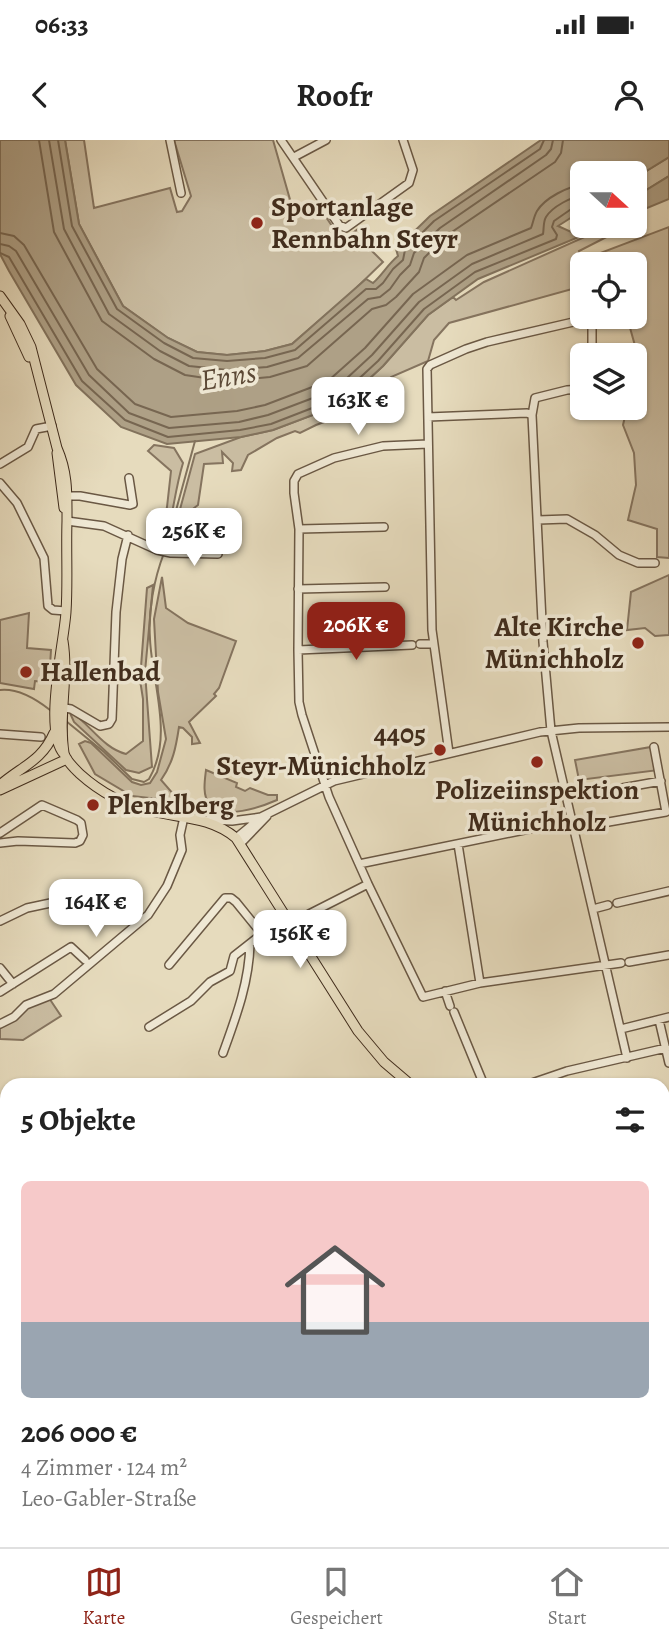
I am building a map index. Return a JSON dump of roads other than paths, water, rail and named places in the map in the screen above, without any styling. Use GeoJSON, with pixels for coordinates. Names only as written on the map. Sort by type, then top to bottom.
{"type":"FeatureCollection","features":[{"type":"Feature","properties":{"kind":"main road"},"geometry":{"type":"LineString","coordinates":[[0,296],[26,335],[52,426],[65,496],[66,611],[59,661],[60,708],[66,756]]}},
{"type":"Feature","properties":{"kind":"main road"},"geometry":{"type":"LineString","coordinates":[[37,760],[55,731],[60,708]]}},
{"type":"Feature","properties":{"kind":"main road"},"geometry":{"type":"LineString","coordinates":[[55,731],[58,745],[84,777],[114,798],[139,808],[217,825],[238,841],[358,1031],[384,1062],[403,1078]]}},
{"type":"Feature","properties":{"kind":"main road"},"geometry":{"type":"LineString","coordinates":[[0,787],[37,760],[55,752],[66,756]]}},
{"type":"Feature","properties":{"kind":"main road"},"geometry":{"type":"LineString","coordinates":[[0,787],[66,756]]}},
{"type":"Feature","properties":{"kind":"street"},"geometry":{"type":"LineString","coordinates":[[170,140],[181,193]]}},
{"type":"Feature","properties":{"kind":"street"},"geometry":{"type":"LineString","coordinates":[[281,140],[339,225],[346,228],[412,180],[413,170],[403,140]]}},
{"type":"Feature","properties":{"kind":"street"},"geometry":{"type":"LineString","coordinates":[[293,157],[326,140]]}},
{"type":"Feature","properties":{"kind":"street"},"geometry":{"type":"LineString","coordinates":[[449,753],[433,643],[427,369],[430,365],[466,349],[582,320],[589,321],[592,325],[592,343]]}},
{"type":"Feature","properties":{"kind":"street"},"geometry":{"type":"LineString","coordinates":[[570,390],[535,398],[532,415],[543,642],[551,731],[627,1058]]}},
{"type":"Feature","properties":{"kind":"street"},"geometry":{"type":"LineString","coordinates":[[428,417],[532,415]]}},
{"type":"Feature","properties":{"kind":"street"},"geometry":{"type":"LineString","coordinates":[[0,464],[28,447],[36,429],[52,426]]}},
{"type":"Feature","properties":{"kind":"street"},"geometry":{"type":"LineString","coordinates":[[428,444],[362,450],[334,458],[298,474],[294,481],[299,529],[299,702],[324,786],[368,884],[423,997],[480,983],[669,955]]}},
{"type":"Feature","properties":{"kind":"street"},"geometry":{"type":"LineString","coordinates":[[65,496],[130,505],[133,500],[129,478]]}},
{"type":"Feature","properties":{"kind":"street"},"geometry":{"type":"LineString","coordinates":[[0,483],[17,503],[44,558],[48,606],[53,610],[66,611]]}},
{"type":"Feature","properties":{"kind":"street"},"geometry":{"type":"LineString","coordinates":[[538,520],[567,519],[595,535],[619,555],[638,563],[655,564]]}},
{"type":"Feature","properties":{"kind":"street"},"geometry":{"type":"LineString","coordinates":[[66,521],[104,526],[157,550],[218,554]]}},
{"type":"Feature","properties":{"kind":"street"},"geometry":{"type":"LineString","coordinates":[[299,529],[384,527]]}},
{"type":"Feature","properties":{"kind":"street"},"geometry":{"type":"LineString","coordinates":[[60,708],[71,709],[100,726],[109,724],[112,719],[117,612],[122,559],[128,535]]}},
{"type":"Feature","properties":{"kind":"street"},"geometry":{"type":"LineString","coordinates":[[298,589],[385,587]]}},
{"type":"Feature","properties":{"kind":"street"},"geometry":{"type":"LineString","coordinates":[[298,650],[433,643]]}},
{"type":"Feature","properties":{"kind":"street"},"geometry":{"type":"LineString","coordinates":[[200,820],[232,821],[261,817],[344,778],[551,731],[669,727]]}},
{"type":"Feature","properties":{"kind":"street"},"geometry":{"type":"LineString","coordinates":[[651,728],[653,737]]}},
{"type":"Feature","properties":{"kind":"street"},"geometry":{"type":"LineString","coordinates":[[0,734],[41,737]]}},
{"type":"Feature","properties":{"kind":"street"},"geometry":{"type":"LineString","coordinates":[[574,828],[666,812],[654,747]]}},
{"type":"Feature","properties":{"kind":"street"},"geometry":{"type":"LineString","coordinates":[[567,798],[661,781]]}},
{"type":"Feature","properties":{"kind":"street"},"geometry":{"type":"LineString","coordinates":[[0,833],[42,805],[77,820],[83,830],[82,839],[75,843],[0,843]]}},
{"type":"Feature","properties":{"kind":"street"},"geometry":{"type":"LineString","coordinates":[[238,841],[270,814]]}},
{"type":"Feature","properties":{"kind":"street"},"geometry":{"type":"LineString","coordinates":[[0,1024],[26,1005],[54,993],[148,915],[167,887],[182,850],[180,835],[184,817]]}},
{"type":"Feature","properties":{"kind":"street"},"geometry":{"type":"LineString","coordinates":[[238,841],[261,817]]}},
{"type":"Feature","properties":{"kind":"street"},"geometry":{"type":"LineString","coordinates":[[555,823],[572,820]]}},
{"type":"Feature","properties":{"kind":"street"},"geometry":{"type":"LineString","coordinates":[[359,864],[544,826]]}},
{"type":"Feature","properties":{"kind":"street"},"geometry":{"type":"LineString","coordinates":[[458,844],[480,983]]}},
{"type":"Feature","properties":{"kind":"street"},"geometry":{"type":"LineString","coordinates":[[309,914],[368,884]]}},
{"type":"Feature","properties":{"kind":"street"},"geometry":{"type":"LineString","coordinates":[[617,903],[669,891]]}},
{"type":"Feature","properties":{"kind":"street"},"geometry":{"type":"LineString","coordinates":[[0,921],[27,908],[74,898]]}},
{"type":"Feature","properties":{"kind":"street"},"geometry":{"type":"LineString","coordinates":[[169,965],[225,898],[236,901],[262,934]]}},
{"type":"Feature","properties":{"kind":"street"},"geometry":{"type":"LineString","coordinates":[[593,909],[608,905]]}},
{"type":"Feature","properties":{"kind":"street"},"geometry":{"type":"LineString","coordinates":[[149,1027],[191,1001],[210,982],[230,971],[234,956],[262,934],[286,920]]}},
{"type":"Feature","properties":{"kind":"street"},"geometry":{"type":"LineString","coordinates":[[223,1053],[246,988],[250,944]]}},
{"type":"Feature","properties":{"kind":"street"},"geometry":{"type":"LineString","coordinates":[[0,992],[71,947],[85,960]]}},
{"type":"Feature","properties":{"kind":"street"},"geometry":{"type":"LineString","coordinates":[[0,968],[13,984]]}},
{"type":"Feature","properties":{"kind":"street"},"geometry":{"type":"LineString","coordinates":[[445,991],[481,1078]]}},
{"type":"Feature","properties":{"kind":"street"},"geometry":{"type":"LineString","coordinates":[[621,1029],[669,1017]]}},
{"type":"Feature","properties":{"kind":"street"},"geometry":{"type":"LineString","coordinates":[[659,1020],[669,1063]]}},
{"type":"Feature","properties":{"kind":"street"},"geometry":{"type":"LineString","coordinates":[[548,1078],[666,1048]]}},
{"type":"Feature","properties":{"kind":"water","name":"Enns"},"geometry":{"type":"Polygon","coordinates":[[[0,140],[65,140],[79,224],[123,306],[168,338],[197,352],[227,355],[265,351],[292,344],[366,279],[373,283],[398,256],[396,249],[430,216],[541,140],[669,140],[669,157],[648,170],[648,161],[570,161],[570,218],[558,226],[570,232],[570,238],[576,238],[478,279],[428,315],[383,366],[342,404],[273,430],[241,437],[167,444],[121,427],[76,385],[0,254],[0,140]]]}},
{"type":"Feature","properties":{"kind":"water"},"geometry":{"type":"Polygon","coordinates":[[[669,176],[669,199],[648,208],[648,189],[669,176]]]}},
{"type":"Feature","properties":{"kind":"waterway"},"geometry":{"type":"LineString","coordinates":[[166,547],[195,441]]}},
{"type":"Feature","properties":{"kind":"waterway"},"geometry":{"type":"LineString","coordinates":[[66,721],[132,779],[144,782],[149,779],[156,762],[161,728],[150,639],[150,617],[157,573],[164,553]]}},
{"type":"Feature","properties":{"kind":"waterway"},"geometry":{"type":"LineString","coordinates":[[0,690],[27,695],[50,710]]}},
{"type":"Feature","properties":{"kind":"place","name":"Sportanlage Rennbahn Steyr"},"geometry":{"type":"Point","coordinates":[257,223]}},
{"type":"Feature","properties":{"kind":"place","name":"Alte Kirche Münichholz"},"geometry":{"type":"Point","coordinates":[638,643]}},
{"type":"Feature","properties":{"kind":"place","name":"Hallenbad"},"geometry":{"type":"Point","coordinates":[26,672]}},
{"type":"Feature","properties":{"kind":"place","name":"4405 Steyr-Münichholz"},"geometry":{"type":"Point","coordinates":[440,750]}},
{"type":"Feature","properties":{"kind":"place","name":"Polizeiinspektion Münichholz"},"geometry":{"type":"Point","coordinates":[537,762]}},
{"type":"Feature","properties":{"kind":"place","name":"Plenklberg"},"geometry":{"type":"Point","coordinates":[93,805]}}]}
